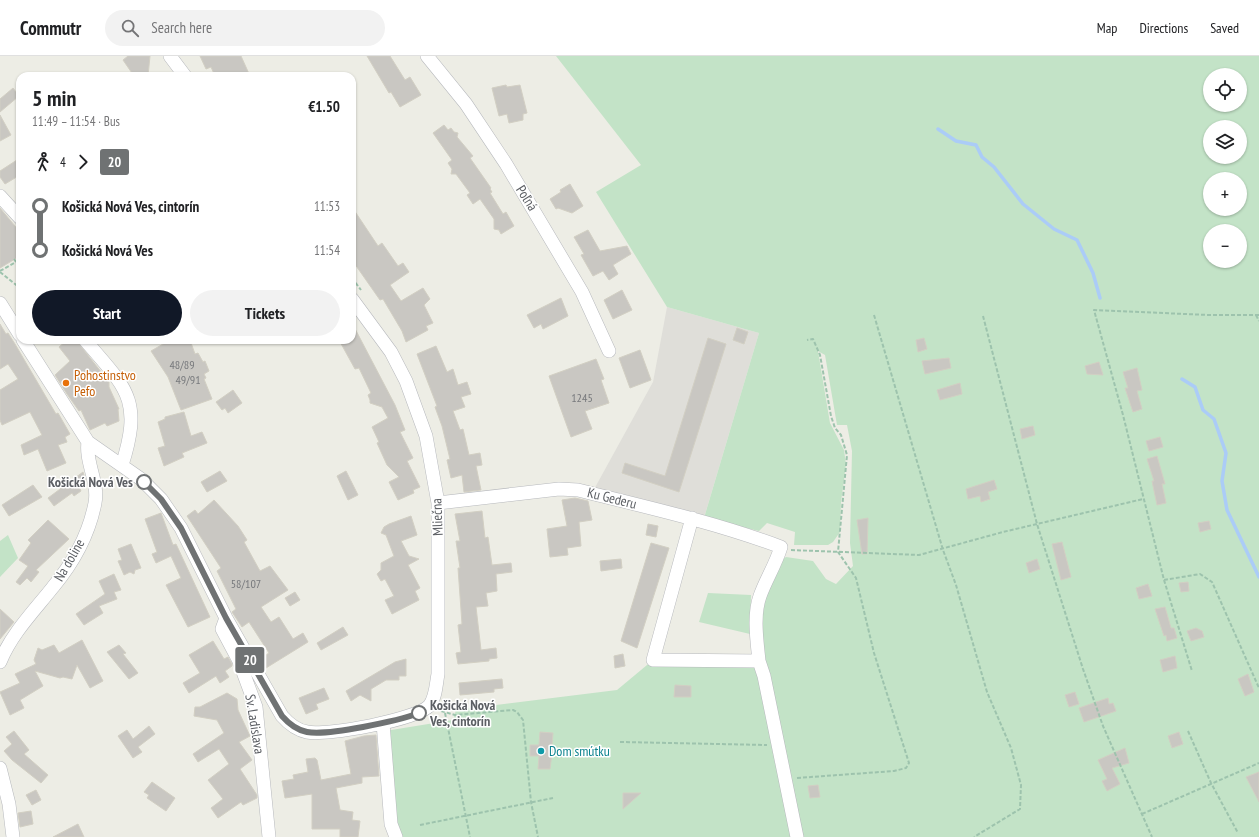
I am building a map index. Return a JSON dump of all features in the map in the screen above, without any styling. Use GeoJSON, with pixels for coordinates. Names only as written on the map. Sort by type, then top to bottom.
{"type":"FeatureCollection","features":[{"type":"Feature","properties":{"kind":"street"},"geometry":{"type":"LineString","coordinates":[[170,56],[182,72]]}},
{"type":"Feature","properties":{"kind":"street","name":"Poľná"},"geometry":{"type":"LineString","coordinates":[[427,56],[466,104],[521,189],[582,292],[609,351]]}},
{"type":"Feature","properties":{"kind":"street"},"geometry":{"type":"LineString","coordinates":[[0,196],[16,214]]}},
{"type":"Feature","properties":{"kind":"street"},"geometry":{"type":"LineString","coordinates":[[0,303],[16,329]]}},
{"type":"Feature","properties":{"kind":"street","name":"Mliečna"},"geometry":{"type":"LineString","coordinates":[[356,304],[391,352],[406,381],[426,436],[438,503],[438,658],[434,695],[430,705],[419,713],[383,723]]}},
{"type":"Feature","properties":{"kind":"street","name":"Sv. Ladislava"},"geometry":{"type":"LineString","coordinates":[[26,344],[88,442],[141,479],[161,499],[181,528],[226,618],[282,716],[294,728],[308,733],[318,733],[383,723]]}},
{"type":"Feature","properties":{"kind":"street"},"geometry":{"type":"LineString","coordinates":[[88,344],[115,375],[130,401],[131,430],[122,465]]}},
{"type":"Feature","properties":{"kind":"street","name":"Na doline"},"geometry":{"type":"LineString","coordinates":[[0,662],[6,648],[16,633],[69,566],[81,543],[95,501],[93,476],[86,452],[88,442]]}},
{"type":"Feature","properties":{"kind":"street","name":"Ku Gederu"},"geometry":{"type":"LineString","coordinates":[[438,503],[559,489],[578,490],[692,518],[744,533],[780,547]]}},
{"type":"Feature","properties":{"kind":"street"},"geometry":{"type":"LineString","coordinates":[[692,518],[653,660],[759,661]]}},
{"type":"Feature","properties":{"kind":"street"},"geometry":{"type":"LineString","coordinates":[[780,547],[774,567],[760,596],[758,606],[759,661],[764,676],[797,837]]}},
{"type":"Feature","properties":{"kind":"street","name":"Sv. Ladislava"},"geometry":{"type":"LineString","coordinates":[[226,618],[222,629],[239,661],[256,707],[269,837]]}},
{"type":"Feature","properties":{"kind":"street"},"geometry":{"type":"LineString","coordinates":[[383,723],[392,824],[396,837]]}},
{"type":"Feature","properties":{"kind":"street"},"geometry":{"type":"LineString","coordinates":[[0,768],[9,804],[13,837]]}},
{"type":"Feature","properties":{"kind":"path"},"geometry":{"type":"LineString","coordinates":[[14,259],[16,262],[0,271],[16,285]]}},
{"type":"Feature","properties":{"kind":"path"},"geometry":{"type":"LineString","coordinates":[[1192,670],[1164,580],[1123,414],[1094,310],[1208,315],[1258,315],[1259,321]]}},
{"type":"Feature","properties":{"kind":"path"},"geometry":{"type":"LineString","coordinates":[[874,315],[942,550],[956,585],[987,692],[1011,748],[1021,785],[1020,809],[974,837]]}},
{"type":"Feature","properties":{"kind":"path"},"geometry":{"type":"LineString","coordinates":[[983,316],[1037,524],[1083,669],[1103,726],[1152,837]]}},
{"type":"Feature","properties":{"kind":"path"},"geometry":{"type":"LineString","coordinates":[[786,780],[894,771],[906,768],[909,763],[870,640],[856,578],[838,552],[847,455],[841,435],[835,428],[831,416],[820,355],[816,342],[813,339],[807,340]]}},
{"type":"Feature","properties":{"kind":"path"},"geometry":{"type":"LineString","coordinates":[[780,547],[794,551],[908,556],[942,550],[1037,524],[1143,499]]}},
{"type":"Feature","properties":{"kind":"path"},"geometry":{"type":"LineString","coordinates":[[1164,580],[1200,574],[1212,582],[1259,688]]}},
{"type":"Feature","properties":{"kind":"path"},"geometry":{"type":"LineString","coordinates":[[441,711],[455,715],[513,710],[521,716],[523,720],[531,802],[538,837]]}},
{"type":"Feature","properties":{"kind":"path"},"geometry":{"type":"LineString","coordinates":[[445,713],[470,837]]}},
{"type":"Feature","properties":{"kind":"path"},"geometry":{"type":"LineString","coordinates":[[1188,731],[1211,784],[1238,833]]}},
{"type":"Feature","properties":{"kind":"path"},"geometry":{"type":"LineString","coordinates":[[620,742],[778,745]]}},
{"type":"Feature","properties":{"kind":"path"},"geometry":{"type":"LineString","coordinates":[[1142,814],[1259,763]]}},
{"type":"Feature","properties":{"kind":"path"},"geometry":{"type":"LineString","coordinates":[[420,825],[553,798]]}},
{"type":"Feature","properties":{"kind":"shaded area"},"geometry":{"type":"Polygon","coordinates":[[[667,307],[759,333],[703,521],[592,493],[653,382],[667,307]]]}},
{"type":"Feature","properties":{"kind":"green space"},"geometry":{"type":"Polygon","coordinates":[[[556,56],[1259,56],[1259,837],[403,837],[394,812],[388,771],[385,731],[453,720],[456,710],[617,690],[653,660],[759,661],[759,682],[780,783],[764,665],[761,608],[780,561],[786,557],[813,561],[826,579],[836,584],[853,566],[850,543],[852,451],[847,425],[837,425],[825,355],[818,351],[830,423],[844,450],[846,464],[841,502],[840,532],[833,542],[828,545],[794,545],[795,532],[767,523],[759,531],[704,518],[759,333],[667,307],[596,192],[641,165],[556,56]]]}},
{"type":"Feature","properties":{"kind":"green space"},"geometry":{"type":"Polygon","coordinates":[[[8,535],[18,558],[0,577],[0,541],[8,535]]]}},
{"type":"Feature","properties":{"kind":"green space"},"geometry":{"type":"Polygon","coordinates":[[[708,593],[751,595],[750,634],[699,622],[708,593]]]}},
{"type":"Feature","properties":{"kind":"building"},"geometry":{"type":"Polygon","coordinates":[[[128,56],[150,56],[148,72],[131,72],[123,60],[128,56]]]}},
{"type":"Feature","properties":{"kind":"building"},"geometry":{"type":"Polygon","coordinates":[[[200,56],[241,56],[248,72],[213,72],[211,67],[206,69],[200,56]]]}},
{"type":"Feature","properties":{"kind":"building"},"geometry":{"type":"Polygon","coordinates":[[[367,56],[390,56],[405,80],[410,77],[421,95],[400,107],[391,92],[389,93],[367,56]]]}},
{"type":"Feature","properties":{"kind":"building"},"geometry":{"type":"Polygon","coordinates":[[[506,85],[507,87],[520,85],[527,113],[523,114],[523,120],[509,123],[507,114],[499,116],[492,88],[506,85]]]}},
{"type":"Feature","properties":{"kind":"building"},"geometry":{"type":"Polygon","coordinates":[[[13,88],[16,92],[16,99],[0,112],[0,99],[13,88]]]}},
{"type":"Feature","properties":{"kind":"building"},"geometry":{"type":"Polygon","coordinates":[[[0,115],[11,135],[0,141],[0,115]]]}},
{"type":"Feature","properties":{"kind":"building"},"geometry":{"type":"Polygon","coordinates":[[[444,125],[448,130],[451,128],[454,132],[458,133],[457,137],[473,156],[470,158],[491,188],[490,189],[492,192],[490,193],[503,214],[506,212],[514,226],[501,234],[499,230],[494,229],[494,219],[480,199],[473,204],[467,195],[470,193],[456,174],[451,174],[452,169],[448,163],[452,160],[433,133],[444,125]]]}},
{"type":"Feature","properties":{"kind":"building"},"geometry":{"type":"Polygon","coordinates":[[[16,161],[16,177],[5,184],[0,177],[0,171],[16,161]]]}},
{"type":"Feature","properties":{"kind":"building"},"geometry":{"type":"Polygon","coordinates":[[[570,184],[583,206],[572,213],[558,208],[556,209],[550,199],[570,184]]]}},
{"type":"Feature","properties":{"kind":"building"},"geometry":{"type":"Polygon","coordinates":[[[0,208],[16,227],[16,258],[0,268],[0,208]]]}},
{"type":"Feature","properties":{"kind":"building"},"geometry":{"type":"Polygon","coordinates":[[[356,213],[378,246],[382,243],[398,266],[403,263],[409,272],[390,285],[401,301],[423,288],[430,299],[424,305],[433,323],[426,326],[428,330],[406,342],[402,331],[383,299],[380,300],[356,266],[356,213]]]}},
{"type":"Feature","properties":{"kind":"building"},"geometry":{"type":"Polygon","coordinates":[[[588,230],[600,251],[627,246],[631,254],[613,265],[618,274],[609,280],[603,271],[593,276],[581,255],[584,254],[574,237],[588,230]]]}},
{"type":"Feature","properties":{"kind":"building"},"geometry":{"type":"Polygon","coordinates":[[[622,290],[632,310],[613,319],[604,300],[622,290]]]}},
{"type":"Feature","properties":{"kind":"building"},"geometry":{"type":"Polygon","coordinates":[[[561,298],[568,316],[543,329],[541,324],[534,328],[527,315],[561,298]]]}},
{"type":"Feature","properties":{"kind":"building"},"geometry":{"type":"Polygon","coordinates":[[[0,324],[15,344],[56,414],[58,413],[70,434],[65,437],[67,442],[58,445],[66,463],[47,471],[38,449],[24,455],[21,445],[42,435],[30,412],[2,425],[0,420],[0,390],[18,379],[8,364],[0,369],[0,324]]]}},
{"type":"Feature","properties":{"kind":"building"},"geometry":{"type":"Polygon","coordinates":[[[737,328],[748,332],[744,344],[733,340],[737,328]]]}},
{"type":"Feature","properties":{"kind":"building"},"geometry":{"type":"Polygon","coordinates":[[[356,331],[395,405],[405,430],[400,432],[413,458],[407,461],[420,487],[413,490],[414,493],[398,500],[389,482],[399,477],[387,465],[377,443],[379,442],[372,427],[388,418],[382,407],[370,403],[368,395],[371,393],[359,368],[355,369],[341,344],[356,344],[356,331]]]}},
{"type":"Feature","properties":{"kind":"building"},"geometry":{"type":"Polygon","coordinates":[[[708,338],[726,344],[679,492],[622,473],[625,463],[665,476],[708,338]]]}},
{"type":"Feature","properties":{"kind":"building"},"geometry":{"type":"Polygon","coordinates":[[[924,338],[927,349],[918,352],[916,340],[924,338]]]}},
{"type":"Feature","properties":{"kind":"building"},"geometry":{"type":"Polygon","coordinates":[[[62,344],[79,344],[109,382],[109,387],[119,409],[119,421],[107,426],[105,423],[90,430],[81,410],[79,411],[55,375],[70,361],[59,347],[62,344]]]}},
{"type":"Feature","properties":{"kind":"building"},"geometry":{"type":"Polygon","coordinates":[[[163,344],[191,344],[195,354],[198,353],[203,362],[205,361],[209,371],[204,374],[206,378],[204,379],[212,399],[181,410],[168,377],[151,351],[163,344]]]}},
{"type":"Feature","properties":{"kind":"building"},"geometry":{"type":"Polygon","coordinates":[[[436,346],[447,372],[453,369],[458,385],[467,382],[471,394],[461,397],[465,407],[453,411],[460,430],[463,429],[469,455],[480,453],[482,465],[476,466],[481,490],[464,492],[462,475],[451,478],[447,460],[450,459],[442,426],[435,407],[437,406],[417,354],[436,346]]]}},
{"type":"Feature","properties":{"kind":"building"},"geometry":{"type":"Polygon","coordinates":[[[640,350],[651,380],[630,388],[619,358],[640,350]]]}},
{"type":"Feature","properties":{"kind":"building"},"geometry":{"type":"Polygon","coordinates":[[[949,358],[951,368],[925,374],[922,361],[949,358]]]}},
{"type":"Feature","properties":{"kind":"building"},"geometry":{"type":"Polygon","coordinates":[[[596,359],[604,379],[601,380],[609,403],[585,411],[592,429],[571,437],[549,376],[596,359]]]}},
{"type":"Feature","properties":{"kind":"building"},"geometry":{"type":"Polygon","coordinates":[[[1099,362],[1103,375],[1087,374],[1085,366],[1099,362]]]}},
{"type":"Feature","properties":{"kind":"building"},"geometry":{"type":"Polygon","coordinates":[[[1137,368],[1142,390],[1137,391],[1142,409],[1133,412],[1125,388],[1128,388],[1123,372],[1137,368]]]}},
{"type":"Feature","properties":{"kind":"building"},"geometry":{"type":"Polygon","coordinates":[[[960,383],[962,394],[940,400],[937,390],[960,383]]]}},
{"type":"Feature","properties":{"kind":"building"},"geometry":{"type":"Polygon","coordinates":[[[233,390],[242,403],[228,413],[225,408],[222,410],[216,402],[233,390]]]}},
{"type":"Feature","properties":{"kind":"building"},"geometry":{"type":"Polygon","coordinates":[[[184,412],[191,436],[202,432],[207,443],[182,453],[184,457],[164,466],[158,448],[165,446],[158,422],[165,419],[165,417],[184,412]]]}},
{"type":"Feature","properties":{"kind":"building"},"geometry":{"type":"Polygon","coordinates":[[[1033,426],[1035,435],[1022,439],[1020,429],[1033,426]]]}},
{"type":"Feature","properties":{"kind":"building"},"geometry":{"type":"Polygon","coordinates":[[[1160,437],[1163,447],[1149,451],[1146,441],[1160,437]]]}},
{"type":"Feature","properties":{"kind":"building"},"geometry":{"type":"Polygon","coordinates":[[[1157,456],[1165,484],[1162,484],[1166,503],[1157,505],[1152,481],[1154,481],[1147,459],[1157,456]]]}},
{"type":"Feature","properties":{"kind":"building"},"geometry":{"type":"Polygon","coordinates":[[[220,471],[227,481],[207,492],[201,482],[220,471]]]}},
{"type":"Feature","properties":{"kind":"building"},"geometry":{"type":"Polygon","coordinates":[[[346,471],[358,495],[348,500],[337,476],[346,471]]]}},
{"type":"Feature","properties":{"kind":"building"},"geometry":{"type":"Polygon","coordinates":[[[83,472],[86,482],[79,487],[81,491],[74,496],[72,493],[54,506],[48,498],[83,472]]]}},
{"type":"Feature","properties":{"kind":"building"},"geometry":{"type":"Polygon","coordinates":[[[994,480],[997,489],[988,492],[990,499],[981,502],[980,496],[968,499],[966,489],[994,480]]]}},
{"type":"Feature","properties":{"kind":"building"},"geometry":{"type":"Polygon","coordinates":[[[33,485],[42,497],[9,516],[2,505],[33,485]]]}},
{"type":"Feature","properties":{"kind":"building"},"geometry":{"type":"Polygon","coordinates":[[[575,498],[588,501],[592,520],[579,522],[581,546],[567,548],[568,555],[550,557],[547,529],[567,526],[562,500],[575,498]]]}},
{"type":"Feature","properties":{"kind":"building"},"geometry":{"type":"Polygon","coordinates":[[[214,500],[238,526],[247,540],[244,542],[260,571],[270,566],[288,590],[261,607],[271,622],[279,617],[293,639],[303,633],[308,642],[266,668],[260,659],[269,653],[249,622],[242,627],[232,612],[236,609],[217,571],[221,568],[187,516],[195,510],[198,514],[214,500]]]}},
{"type":"Feature","properties":{"kind":"building"},"geometry":{"type":"Polygon","coordinates":[[[482,511],[485,538],[488,537],[492,565],[511,563],[512,572],[496,574],[497,591],[486,593],[488,606],[476,607],[481,650],[496,648],[497,658],[489,659],[489,661],[458,664],[456,653],[461,652],[458,625],[462,624],[458,568],[460,568],[456,541],[460,541],[455,514],[482,511]]]}},
{"type":"Feature","properties":{"kind":"building"},"geometry":{"type":"Polygon","coordinates":[[[161,513],[173,545],[176,544],[210,617],[188,627],[166,585],[181,578],[171,556],[156,563],[152,554],[157,552],[145,519],[161,513]]]}},
{"type":"Feature","properties":{"kind":"building"},"geometry":{"type":"Polygon","coordinates":[[[411,516],[417,535],[401,541],[409,556],[419,559],[408,565],[420,588],[415,591],[419,600],[392,614],[385,600],[394,596],[385,579],[381,581],[377,574],[381,570],[381,563],[394,556],[386,535],[381,533],[384,527],[389,524],[411,516]]]}},
{"type":"Feature","properties":{"kind":"building"},"geometry":{"type":"Polygon","coordinates":[[[868,518],[867,554],[862,554],[857,520],[868,518]]]}},
{"type":"Feature","properties":{"kind":"building"},"geometry":{"type":"Polygon","coordinates":[[[48,520],[69,539],[36,570],[39,572],[31,582],[27,578],[20,585],[16,582],[28,566],[19,560],[31,543],[28,540],[48,520]]]}},
{"type":"Feature","properties":{"kind":"building"},"geometry":{"type":"Polygon","coordinates":[[[1209,521],[1211,529],[1200,532],[1198,523],[1209,521]]]}},
{"type":"Feature","properties":{"kind":"building"},"geometry":{"type":"Polygon","coordinates":[[[648,524],[658,526],[656,537],[646,535],[648,524]]]}},
{"type":"Feature","properties":{"kind":"building"},"geometry":{"type":"Polygon","coordinates":[[[1062,542],[1071,577],[1061,580],[1052,544],[1062,542]]]}},
{"type":"Feature","properties":{"kind":"building"},"geometry":{"type":"Polygon","coordinates":[[[651,543],[669,548],[637,648],[621,641],[651,543]]]}},
{"type":"Feature","properties":{"kind":"building"},"geometry":{"type":"Polygon","coordinates":[[[131,544],[141,568],[135,570],[134,574],[130,572],[124,575],[118,561],[122,560],[118,549],[131,544]]]}},
{"type":"Feature","properties":{"kind":"building"},"geometry":{"type":"Polygon","coordinates":[[[621,559],[622,568],[601,571],[600,561],[621,559]]]}},
{"type":"Feature","properties":{"kind":"building"},"geometry":{"type":"Polygon","coordinates":[[[1037,559],[1040,569],[1029,573],[1026,563],[1037,559]]]}},
{"type":"Feature","properties":{"kind":"building"},"geometry":{"type":"Polygon","coordinates":[[[114,574],[121,590],[114,592],[117,599],[99,606],[103,613],[84,625],[76,614],[105,594],[99,581],[114,574]]]}},
{"type":"Feature","properties":{"kind":"building"},"geometry":{"type":"Polygon","coordinates":[[[1188,582],[1189,591],[1181,592],[1179,583],[1188,582]]]}},
{"type":"Feature","properties":{"kind":"building"},"geometry":{"type":"Polygon","coordinates":[[[1148,584],[1152,596],[1139,599],[1136,588],[1148,584]]]}},
{"type":"Feature","properties":{"kind":"building"},"geometry":{"type":"Polygon","coordinates":[[[295,592],[300,600],[290,606],[285,598],[295,592]]]}},
{"type":"Feature","properties":{"kind":"building"},"geometry":{"type":"Polygon","coordinates":[[[1165,607],[1171,628],[1174,628],[1177,638],[1167,641],[1155,609],[1165,607]]]}},
{"type":"Feature","properties":{"kind":"building"},"geometry":{"type":"Polygon","coordinates":[[[0,609],[14,622],[0,639],[0,609]]]}},
{"type":"Feature","properties":{"kind":"building"},"geometry":{"type":"Polygon","coordinates":[[[343,627],[348,635],[321,650],[317,643],[343,627]]]}},
{"type":"Feature","properties":{"kind":"building"},"geometry":{"type":"Polygon","coordinates":[[[1196,628],[1202,631],[1204,637],[1191,641],[1187,631],[1196,628]]]}},
{"type":"Feature","properties":{"kind":"building"},"geometry":{"type":"Polygon","coordinates":[[[82,640],[103,681],[90,688],[77,665],[72,679],[63,677],[60,678],[35,671],[43,686],[20,700],[24,708],[10,715],[0,692],[20,683],[15,674],[36,664],[34,660],[38,648],[42,650],[54,645],[59,653],[82,640]]]}},
{"type":"Feature","properties":{"kind":"building"},"geometry":{"type":"Polygon","coordinates":[[[213,641],[224,659],[228,657],[232,664],[232,666],[225,671],[229,677],[220,683],[216,676],[189,693],[183,683],[200,673],[189,655],[213,641]]]}},
{"type":"Feature","properties":{"kind":"building"},"geometry":{"type":"Polygon","coordinates":[[[119,645],[126,653],[123,654],[138,673],[129,679],[107,652],[119,645]]]}},
{"type":"Feature","properties":{"kind":"building"},"geometry":{"type":"Polygon","coordinates":[[[623,654],[625,666],[615,668],[614,656],[623,654]]]}},
{"type":"Feature","properties":{"kind":"building"},"geometry":{"type":"Polygon","coordinates":[[[1175,656],[1177,668],[1163,672],[1160,660],[1175,656]]]}},
{"type":"Feature","properties":{"kind":"building"},"geometry":{"type":"Polygon","coordinates":[[[406,659],[406,676],[399,676],[399,680],[386,680],[371,689],[371,701],[360,695],[351,701],[346,691],[395,662],[406,659]]]}},
{"type":"Feature","properties":{"kind":"building"},"geometry":{"type":"Polygon","coordinates":[[[1248,674],[1254,692],[1245,696],[1238,679],[1248,674]]]}},
{"type":"Feature","properties":{"kind":"building"},"geometry":{"type":"Polygon","coordinates":[[[502,679],[503,688],[494,689],[494,692],[460,695],[459,683],[502,679]]]}},
{"type":"Feature","properties":{"kind":"building"},"geometry":{"type":"Polygon","coordinates":[[[675,685],[691,686],[691,697],[674,697],[675,685]]]}},
{"type":"Feature","properties":{"kind":"building"},"geometry":{"type":"Polygon","coordinates":[[[324,688],[329,699],[316,704],[318,709],[306,714],[299,698],[324,688]]]}},
{"type":"Feature","properties":{"kind":"building"},"geometry":{"type":"Polygon","coordinates":[[[1075,692],[1079,704],[1069,707],[1065,695],[1075,692]]]}},
{"type":"Feature","properties":{"kind":"building"},"geometry":{"type":"Polygon","coordinates":[[[227,693],[237,699],[238,710],[250,736],[239,742],[252,760],[240,769],[257,795],[257,798],[243,805],[241,802],[218,818],[211,808],[223,799],[208,780],[229,764],[219,749],[198,762],[193,754],[224,733],[217,720],[194,716],[195,707],[200,707],[227,693]]]}},
{"type":"Feature","properties":{"kind":"building"},"geometry":{"type":"Polygon","coordinates":[[[1108,698],[1109,704],[1113,703],[1116,711],[1084,722],[1079,708],[1108,698]]]}},
{"type":"Feature","properties":{"kind":"building"},"geometry":{"type":"Polygon","coordinates":[[[149,726],[155,734],[138,747],[142,752],[133,758],[118,736],[127,730],[133,739],[149,726]]]}},
{"type":"Feature","properties":{"kind":"building"},"geometry":{"type":"Polygon","coordinates":[[[14,731],[29,750],[24,754],[48,775],[41,783],[12,760],[4,751],[12,744],[6,737],[14,731]]]}},
{"type":"Feature","properties":{"kind":"building","name":"Dom smútku"},"geometry":{"type":"Polygon","coordinates":[[[540,732],[553,733],[550,769],[538,769],[539,756],[530,756],[530,745],[539,745],[540,732]]]}},
{"type":"Feature","properties":{"kind":"building"},"geometry":{"type":"Polygon","coordinates":[[[1179,732],[1183,744],[1172,748],[1168,736],[1179,732]]]}},
{"type":"Feature","properties":{"kind":"building"},"geometry":{"type":"Polygon","coordinates":[[[376,735],[379,776],[362,777],[362,783],[336,788],[340,810],[353,812],[352,820],[360,821],[358,837],[340,837],[340,829],[312,829],[312,794],[285,798],[282,781],[294,779],[293,775],[308,772],[306,759],[315,758],[317,760],[321,780],[351,774],[345,741],[364,736],[376,735]]]}},
{"type":"Feature","properties":{"kind":"building"},"geometry":{"type":"Polygon","coordinates":[[[1125,748],[1129,763],[1112,768],[1120,784],[1107,791],[1102,781],[1107,779],[1098,760],[1125,748]]]}},
{"type":"Feature","properties":{"kind":"building"},"geometry":{"type":"Polygon","coordinates":[[[1259,772],[1259,802],[1246,777],[1259,772]]]}},
{"type":"Feature","properties":{"kind":"building"},"geometry":{"type":"Polygon","coordinates":[[[152,782],[175,798],[166,811],[147,798],[149,795],[144,792],[152,782]]]}},
{"type":"Feature","properties":{"kind":"building"},"geometry":{"type":"Polygon","coordinates":[[[818,785],[820,797],[810,798],[808,786],[818,785]]]}},
{"type":"Feature","properties":{"kind":"building"},"geometry":{"type":"Polygon","coordinates":[[[36,790],[41,800],[32,805],[26,795],[36,790]]]}},
{"type":"Feature","properties":{"kind":"building"},"geometry":{"type":"Polygon","coordinates":[[[623,793],[641,793],[623,809],[623,793]]]}},
{"type":"Feature","properties":{"kind":"building"},"geometry":{"type":"Polygon","coordinates":[[[31,811],[33,824],[20,827],[18,813],[31,811]]]}},
{"type":"Feature","properties":{"kind":"building"},"geometry":{"type":"Polygon","coordinates":[[[78,824],[84,837],[53,837],[78,824]]]}},
{"type":"Feature","properties":{"kind":"waterway"},"geometry":{"type":"LineString","coordinates":[[938,129],[956,141],[976,145],[982,157],[994,167],[1023,204],[1054,229],[1077,240],[1093,273],[1100,298]]}},
{"type":"Feature","properties":{"kind":"waterway"},"geometry":{"type":"LineString","coordinates":[[1182,379],[1195,387],[1203,410],[1214,419],[1226,453],[1222,481],[1227,510],[1259,577]]}},
{"type":"Feature","properties":{"kind":"bus line","name":"20"},"geometry":{"type":"LineString","coordinates":[[144,482],[161,499],[181,528],[226,618],[282,716],[288,723],[301,731],[318,733],[383,723],[419,713]]}},
{"type":"Feature","properties":{"kind":"place","name":"Pohostinstvo Pefo"},"geometry":{"type":"Point","coordinates":[66,383]}},
{"type":"Feature","properties":{"kind":"place","name":"Košická Nová Ves"},"geometry":{"type":"Point","coordinates":[144,482]}},
{"type":"Feature","properties":{"kind":"place","name":"Košická Nová Ves, cintorín"},"geometry":{"type":"Point","coordinates":[419,713]}},
{"type":"Feature","properties":{"kind":"place","name":"Dom smútku"},"geometry":{"type":"Point","coordinates":[541,751]}}]}
